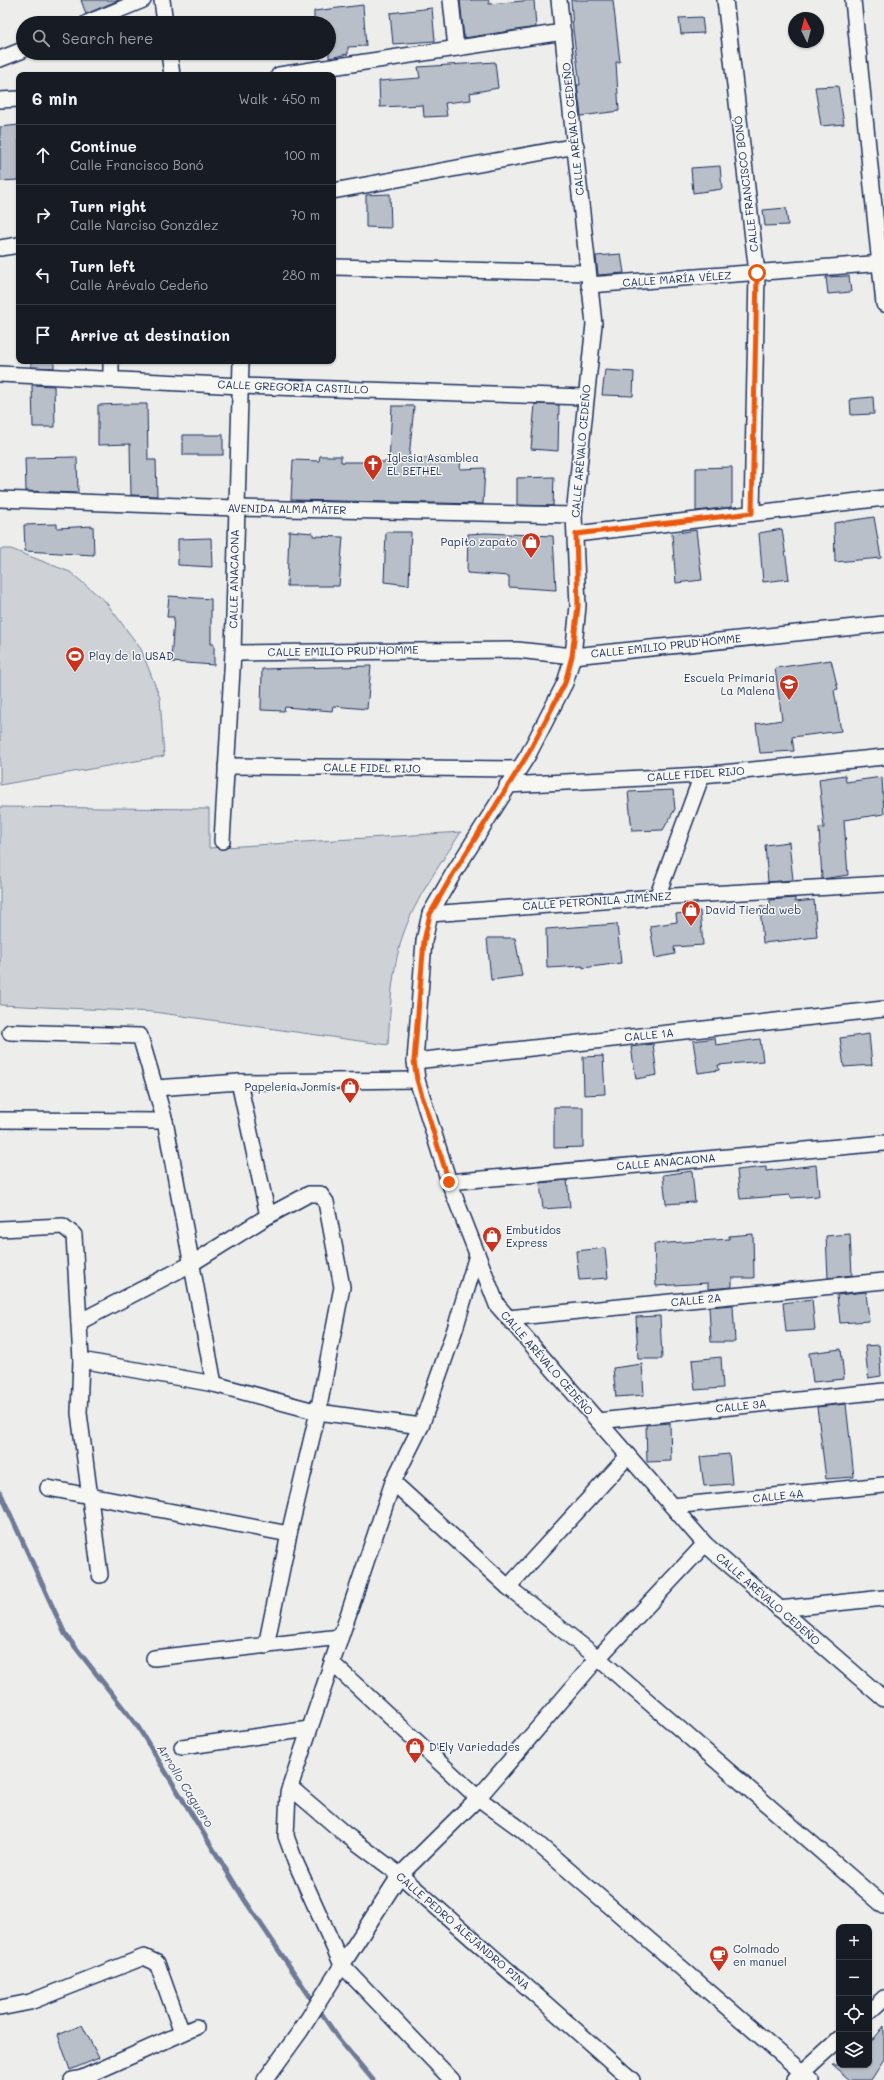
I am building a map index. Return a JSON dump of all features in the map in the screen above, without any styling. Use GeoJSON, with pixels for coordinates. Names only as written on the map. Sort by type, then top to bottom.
{"type":"FeatureCollection","features":[{"type":"Feature","properties":{"kind":"street"},"geometry":{"type":"LineString","coordinates":[[104,16],[143,0]]}},
{"type":"Feature","properties":{"kind":"street"},"geometry":{"type":"LineString","coordinates":[[162,0],[164,16]]}},
{"type":"Feature","properties":{"kind":"street"},"geometry":{"type":"LineString","coordinates":[[451,0],[456,48]]}},
{"type":"Feature","properties":{"kind":"street","name":"CALLE ARÉVALO CEDEÑO"},"geometry":{"type":"LineString","coordinates":[[559,0],[576,146],[594,324],[585,397],[574,515],[578,606],[572,656],[565,683],[528,754],[507,785],[430,914],[424,941],[414,1061],[417,1080],[449,1182],[497,1305],[705,1544],[884,1699]]}},
{"type":"Feature","properties":{"kind":"street","name":"CALLE FRANCISCO BONÓ"},"geometry":{"type":"LineString","coordinates":[[725,0],[757,273],[752,513]]}},
{"type":"Feature","properties":{"kind":"street"},"geometry":{"type":"LineString","coordinates":[[853,0],[882,263],[884,304]]}},
{"type":"Feature","properties":{"kind":"street"},"geometry":{"type":"LineString","coordinates":[[299,72],[563,32]]}},
{"type":"Feature","properties":{"kind":"street"},"geometry":{"type":"LineString","coordinates":[[0,59],[16,53]]}},
{"type":"Feature","properties":{"kind":"street"},"geometry":{"type":"LineString","coordinates":[[170,60],[172,72]]}},
{"type":"Feature","properties":{"kind":"street"},"geometry":{"type":"LineString","coordinates":[[0,100],[16,99]]}},
{"type":"Feature","properties":{"kind":"street"},"geometry":{"type":"LineString","coordinates":[[336,189],[576,146]]}},
{"type":"Feature","properties":{"kind":"street"},"geometry":{"type":"LineString","coordinates":[[0,248],[16,245]]}},
{"type":"Feature","properties":{"kind":"street","name":"CALLE MARÍA VÉLEZ"},"geometry":{"type":"LineString","coordinates":[[336,267],[589,279],[757,273],[882,263]]}},
{"type":"Feature","properties":{"kind":"street"},"geometry":{"type":"LineString","coordinates":[[111,364],[111,378]]}},
{"type":"Feature","properties":{"kind":"street","name":"CALLE ANACAONA"},"geometry":{"type":"LineString","coordinates":[[222,841],[232,652],[235,508],[241,364]]}},
{"type":"Feature","properties":{"kind":"street","name":"CALLE GREGORIA CASTILLO"},"geometry":{"type":"LineString","coordinates":[[0,374],[111,378],[241,386],[585,397]]}},
{"type":"Feature","properties":{"kind":"street","name":"AVENIDA ALMA MÁTER"},"geometry":{"type":"LineString","coordinates":[[0,498],[235,508],[574,515]]}},
{"type":"Feature","properties":{"kind":"street"},"geometry":{"type":"LineString","coordinates":[[576,534],[884,498]]}},
{"type":"Feature","properties":{"kind":"street","name":"CALLE EMILIO PRUD'HOMME"},"geometry":{"type":"LineString","coordinates":[[232,652],[517,650],[572,656],[884,624]]}},
{"type":"Feature","properties":{"kind":"street","name":"CALLE FIDEL RIJO"},"geometry":{"type":"LineString","coordinates":[[507,785],[702,775],[884,757]]}},
{"type":"Feature","properties":{"kind":"street","name":"CALLE FIDEL RIJO"},"geometry":{"type":"LineString","coordinates":[[226,766],[518,769]]}},
{"type":"Feature","properties":{"kind":"street"},"geometry":{"type":"LineString","coordinates":[[657,896],[702,775]]}},
{"type":"Feature","properties":{"kind":"street","name":"CALLE PETRONILA JIMÉNEZ"},"geometry":{"type":"LineString","coordinates":[[430,914],[657,896],[884,884]]}},
{"type":"Feature","properties":{"kind":"street","name":"CALLE 1A"},"geometry":{"type":"LineString","coordinates":[[414,1061],[884,1009]]}},
{"type":"Feature","properties":{"kind":"street"},"geometry":{"type":"LineString","coordinates":[[10,1032],[140,1036],[165,1121],[214,1384]]}},
{"type":"Feature","properties":{"kind":"street"},"geometry":{"type":"LineString","coordinates":[[156,1088],[239,1082],[417,1080]]}},
{"type":"Feature","properties":{"kind":"street"},"geometry":{"type":"LineString","coordinates":[[239,1082],[268,1216]]}},
{"type":"Feature","properties":{"kind":"street"},"geometry":{"type":"LineString","coordinates":[[0,1120],[165,1121]]}},
{"type":"Feature","properties":{"kind":"street","name":"CALLE ANACAONA"},"geometry":{"type":"LineString","coordinates":[[449,1182],[884,1143]]}},
{"type":"Feature","properties":{"kind":"street"},"geometry":{"type":"LineString","coordinates":[[79,1322],[191,1264],[268,1216],[309,1194],[320,1194],[326,1202],[342,1287],[318,1412],[289,1534],[266,1646]]}},
{"type":"Feature","properties":{"kind":"street"},"geometry":{"type":"LineString","coordinates":[[0,1229],[63,1226],[74,1235],[81,1360],[79,1413],[100,1576]]}},
{"type":"Feature","properties":{"kind":"street"},"geometry":{"type":"LineString","coordinates":[[451,2079],[342,1965],[295,1861],[286,1836],[288,1793],[309,1729],[393,1482],[421,1426],[455,1329],[477,1255]]}},
{"type":"Feature","properties":{"kind":"street","name":"CALLE 2A"},"geometry":{"type":"LineString","coordinates":[[508,1318],[884,1281]]}},
{"type":"Feature","properties":{"kind":"street"},"geometry":{"type":"LineString","coordinates":[[81,1360],[214,1384],[318,1412],[421,1426]]}},
{"type":"Feature","properties":{"kind":"street","name":"CALLE 3A"},"geometry":{"type":"LineString","coordinates":[[598,1421],[884,1391]]}},
{"type":"Feature","properties":{"kind":"street"},"geometry":{"type":"LineString","coordinates":[[508,1587],[628,1456]]}},
{"type":"Feature","properties":{"kind":"street"},"geometry":{"type":"LineString","coordinates":[[393,1482],[508,1587],[598,1658],[884,1906]]}},
{"type":"Feature","properties":{"kind":"street","name":"CALLE 4A"},"geometry":{"type":"LineString","coordinates":[[672,1506],[884,1485]]}},
{"type":"Feature","properties":{"kind":"street"},"geometry":{"type":"LineString","coordinates":[[48,1488],[289,1534]]}},
{"type":"Feature","properties":{"kind":"street"},"geometry":{"type":"LineString","coordinates":[[265,2080],[300,2030],[400,1874],[478,1798],[598,1658],[705,1544]]}},
{"type":"Feature","properties":{"kind":"street"},"geometry":{"type":"LineString","coordinates":[[779,1609],[884,1598]]}},
{"type":"Feature","properties":{"kind":"street"},"geometry":{"type":"LineString","coordinates":[[154,1658],[340,1638]]}},
{"type":"Feature","properties":{"kind":"street"},"geometry":{"type":"LineString","coordinates":[[332,1662],[478,1798],[522,1830],[802,2078],[836,2042]]}},
{"type":"Feature","properties":{"kind":"street"},"geometry":{"type":"LineString","coordinates":[[182,1747],[309,1729]]}},
{"type":"Feature","properties":{"kind":"street","name":"CALLE PEDRO ALEJANDRO PINA"},"geometry":{"type":"LineString","coordinates":[[290,1787],[345,1834],[400,1874],[632,2080]]}},
{"type":"Feature","properties":{"kind":"street"},"geometry":{"type":"LineString","coordinates":[[0,2008],[30,2002],[144,1957],[157,1964],[182,2033]]}},
{"type":"Feature","properties":{"kind":"street"},"geometry":{"type":"LineString","coordinates":[[872,2010],[883,2001]]}},
{"type":"Feature","properties":{"kind":"street"},"geometry":{"type":"LineString","coordinates":[[72,2080],[89,2075],[196,2027]]}},
{"type":"Feature","properties":{"kind":"shaded area","name":"Play de la USAD"},"geometry":{"type":"Polygon","coordinates":[[[0,549],[11,549],[70,572],[105,601],[141,649],[160,698],[164,756],[0,785],[0,549]]]}},
{"type":"Feature","properties":{"kind":"shaded area"},"geometry":{"type":"Polygon","coordinates":[[[0,807],[209,809],[209,848],[461,832],[434,873],[418,901],[405,930],[397,957],[393,982],[388,1045],[154,1012],[0,1005],[0,807]]]}},
{"type":"Feature","properties":{"kind":"building"},"geometry":{"type":"Polygon","coordinates":[[[81,0],[119,0],[86,14],[81,0]]]}},
{"type":"Feature","properties":{"kind":"building"},"geometry":{"type":"Polygon","coordinates":[[[460,0],[489,0],[489,4],[534,0],[536,27],[464,38],[460,0]]]}},
{"type":"Feature","properties":{"kind":"building"},"geometry":{"type":"Polygon","coordinates":[[[571,0],[613,0],[620,62],[616,62],[619,111],[581,116],[577,85],[580,85],[571,0]]]}},
{"type":"Feature","properties":{"kind":"building"},"geometry":{"type":"Polygon","coordinates":[[[363,5],[366,46],[348,47],[348,54],[336,57],[336,16],[314,16],[314,11],[363,5]]]}},
{"type":"Feature","properties":{"kind":"building"},"geometry":{"type":"Polygon","coordinates":[[[432,8],[435,41],[393,44],[390,13],[432,8]]]}},
{"type":"Feature","properties":{"kind":"building"},"geometry":{"type":"Polygon","coordinates":[[[702,17],[704,33],[681,34],[679,18],[702,17]]]}},
{"type":"Feature","properties":{"kind":"building"},"geometry":{"type":"Polygon","coordinates":[[[495,62],[498,88],[470,93],[471,100],[445,103],[447,116],[424,117],[423,105],[380,107],[379,81],[420,78],[418,67],[495,62]]]}},
{"type":"Feature","properties":{"kind":"building"},"geometry":{"type":"Polygon","coordinates":[[[838,86],[844,124],[821,126],[815,87],[838,86]]]}},
{"type":"Feature","properties":{"kind":"building"},"geometry":{"type":"Polygon","coordinates":[[[16,125],[16,180],[0,181],[0,127],[16,125]]]}},
{"type":"Feature","properties":{"kind":"building"},"geometry":{"type":"Polygon","coordinates":[[[720,166],[722,189],[693,193],[691,168],[720,166]]]}},
{"type":"Feature","properties":{"kind":"building"},"geometry":{"type":"Polygon","coordinates":[[[390,194],[391,228],[366,227],[366,195],[390,194]]]}},
{"type":"Feature","properties":{"kind":"building"},"geometry":{"type":"Polygon","coordinates":[[[786,208],[788,225],[765,226],[763,210],[786,208]]]}},
{"type":"Feature","properties":{"kind":"building"},"geometry":{"type":"Polygon","coordinates":[[[621,254],[624,273],[598,275],[596,256],[621,254]]]}},
{"type":"Feature","properties":{"kind":"building"},"geometry":{"type":"Polygon","coordinates":[[[849,276],[851,292],[828,294],[826,277],[849,276]]]}},
{"type":"Feature","properties":{"kind":"building"},"geometry":{"type":"Polygon","coordinates":[[[31,364],[54,364],[54,368],[31,367],[31,364]]]}},
{"type":"Feature","properties":{"kind":"building"},"geometry":{"type":"Polygon","coordinates":[[[605,370],[634,372],[633,396],[602,395],[605,370]]]}},
{"type":"Feature","properties":{"kind":"building"},"geometry":{"type":"Polygon","coordinates":[[[32,385],[54,386],[55,427],[33,427],[32,385]]]}},
{"type":"Feature","properties":{"kind":"building"},"geometry":{"type":"Polygon","coordinates":[[[873,397],[874,414],[851,415],[850,399],[873,397]]]}},
{"type":"Feature","properties":{"kind":"building"},"geometry":{"type":"Polygon","coordinates":[[[147,404],[148,460],[156,460],[157,496],[131,495],[130,444],[98,445],[98,405],[147,404]]]}},
{"type":"Feature","properties":{"kind":"building"},"geometry":{"type":"Polygon","coordinates":[[[535,404],[559,405],[558,451],[531,449],[535,404]]]}},
{"type":"Feature","properties":{"kind":"building"},"geometry":{"type":"Polygon","coordinates":[[[392,406],[414,406],[409,458],[461,458],[460,469],[485,468],[483,504],[291,500],[293,460],[319,461],[320,456],[341,456],[341,462],[389,462],[392,406]]]}},
{"type":"Feature","properties":{"kind":"building"},"geometry":{"type":"Polygon","coordinates":[[[183,435],[223,435],[223,455],[183,455],[183,435]]]}},
{"type":"Feature","properties":{"kind":"building"},"geometry":{"type":"Polygon","coordinates":[[[77,457],[78,493],[26,491],[25,458],[77,457]]]}},
{"type":"Feature","properties":{"kind":"building"},"geometry":{"type":"Polygon","coordinates":[[[732,467],[732,507],[696,511],[696,468],[732,467]]]}},
{"type":"Feature","properties":{"kind":"building"},"geometry":{"type":"Polygon","coordinates":[[[554,477],[553,506],[517,505],[517,478],[554,477]]]}},
{"type":"Feature","properties":{"kind":"building"},"geometry":{"type":"Polygon","coordinates":[[[874,517],[881,558],[835,562],[834,523],[874,517]]]}},
{"type":"Feature","properties":{"kind":"building"},"geometry":{"type":"Polygon","coordinates":[[[57,524],[57,528],[93,526],[94,555],[25,551],[24,525],[57,524]]]}},
{"type":"Feature","properties":{"kind":"building"},"geometry":{"type":"Polygon","coordinates":[[[782,529],[789,579],[763,582],[759,533],[782,529]]]}},
{"type":"Feature","properties":{"kind":"building"},"geometry":{"type":"Polygon","coordinates":[[[696,530],[702,580],[676,583],[672,534],[696,530]]]}},
{"type":"Feature","properties":{"kind":"building"},"geometry":{"type":"Polygon","coordinates":[[[289,531],[313,533],[313,536],[343,537],[339,586],[287,586],[289,531]]]}},
{"type":"Feature","properties":{"kind":"building"},"geometry":{"type":"Polygon","coordinates":[[[386,532],[411,532],[409,585],[384,582],[386,532]]]}},
{"type":"Feature","properties":{"kind":"building"},"geometry":{"type":"Polygon","coordinates":[[[486,533],[553,536],[556,590],[509,587],[509,576],[467,573],[468,534],[486,533]]]}},
{"type":"Feature","properties":{"kind":"building"},"geometry":{"type":"Polygon","coordinates":[[[211,538],[212,567],[178,565],[178,539],[211,538]]]}},
{"type":"Feature","properties":{"kind":"building"},"geometry":{"type":"Polygon","coordinates":[[[169,596],[211,599],[211,644],[214,644],[214,665],[171,662],[174,617],[167,617],[169,596]]]}},
{"type":"Feature","properties":{"kind":"building"},"geometry":{"type":"Polygon","coordinates":[[[831,660],[838,689],[834,690],[841,731],[792,737],[794,751],[760,753],[756,724],[782,720],[775,668],[831,660]]]}},
{"type":"Feature","properties":{"kind":"building"},"geometry":{"type":"Polygon","coordinates":[[[371,666],[367,709],[333,706],[332,711],[285,707],[284,711],[261,710],[262,669],[371,666]]]}},
{"type":"Feature","properties":{"kind":"building"},"geometry":{"type":"Polygon","coordinates":[[[845,775],[846,782],[882,777],[884,814],[844,820],[848,875],[822,879],[819,828],[824,828],[819,779],[845,775]]]}},
{"type":"Feature","properties":{"kind":"building"},"geometry":{"type":"Polygon","coordinates":[[[673,790],[675,809],[663,830],[632,831],[628,792],[673,790]]]}},
{"type":"Feature","properties":{"kind":"building"},"geometry":{"type":"Polygon","coordinates":[[[789,842],[793,880],[768,882],[765,845],[789,842]]]}},
{"type":"Feature","properties":{"kind":"building"},"geometry":{"type":"Polygon","coordinates":[[[795,898],[795,902],[814,900],[817,937],[763,943],[760,906],[770,905],[770,900],[795,898]]]}},
{"type":"Feature","properties":{"kind":"building"},"geometry":{"type":"Polygon","coordinates":[[[700,911],[703,945],[674,947],[675,954],[655,958],[650,926],[677,922],[676,914],[700,911]]]}},
{"type":"Feature","properties":{"kind":"building"},"geometry":{"type":"Polygon","coordinates":[[[617,924],[621,963],[583,968],[583,966],[547,968],[546,929],[617,924]]]}},
{"type":"Feature","properties":{"kind":"building"},"geometry":{"type":"Polygon","coordinates":[[[487,938],[515,938],[522,976],[491,980],[487,938]]]}},
{"type":"Feature","properties":{"kind":"building"},"geometry":{"type":"Polygon","coordinates":[[[869,1034],[872,1065],[844,1067],[840,1038],[869,1034]]]}},
{"type":"Feature","properties":{"kind":"building"},"geometry":{"type":"Polygon","coordinates":[[[715,1038],[716,1045],[760,1039],[763,1061],[718,1065],[719,1070],[698,1073],[693,1041],[715,1038]]]}},
{"type":"Feature","properties":{"kind":"building"},"geometry":{"type":"Polygon","coordinates":[[[653,1044],[657,1075],[636,1079],[631,1047],[653,1044]]]}},
{"type":"Feature","properties":{"kind":"building"},"geometry":{"type":"Polygon","coordinates":[[[603,1056],[605,1094],[584,1095],[583,1057],[603,1056]]]}},
{"type":"Feature","properties":{"kind":"building"},"geometry":{"type":"Polygon","coordinates":[[[554,1107],[583,1107],[583,1147],[554,1148],[554,1107]]]}},
{"type":"Feature","properties":{"kind":"building"},"geometry":{"type":"Polygon","coordinates":[[[816,1165],[819,1196],[791,1198],[790,1195],[740,1199],[737,1170],[766,1167],[766,1171],[816,1165]]]}},
{"type":"Feature","properties":{"kind":"building"},"geometry":{"type":"Polygon","coordinates":[[[692,1171],[695,1202],[666,1204],[663,1175],[692,1171]]]}},
{"type":"Feature","properties":{"kind":"building"},"geometry":{"type":"Polygon","coordinates":[[[567,1180],[570,1207],[543,1209],[540,1183],[567,1180]]]}},
{"type":"Feature","properties":{"kind":"building"},"geometry":{"type":"Polygon","coordinates":[[[753,1234],[754,1278],[732,1278],[732,1287],[708,1289],[708,1283],[656,1286],[654,1244],[729,1239],[729,1236],[753,1234]]]}},
{"type":"Feature","properties":{"kind":"building"},"geometry":{"type":"Polygon","coordinates":[[[850,1234],[852,1275],[828,1278],[826,1236],[850,1234]]]}},
{"type":"Feature","properties":{"kind":"building"},"geometry":{"type":"Polygon","coordinates":[[[605,1248],[608,1278],[579,1280],[576,1251],[605,1248]]]}},
{"type":"Feature","properties":{"kind":"building"},"geometry":{"type":"Polygon","coordinates":[[[866,1292],[869,1321],[840,1323],[837,1295],[866,1292]]]}},
{"type":"Feature","properties":{"kind":"building"},"geometry":{"type":"Polygon","coordinates":[[[812,1299],[815,1330],[786,1332],[783,1303],[812,1299]]]}},
{"type":"Feature","properties":{"kind":"building"},"geometry":{"type":"Polygon","coordinates":[[[733,1305],[735,1342],[711,1342],[709,1307],[733,1305]]]}},
{"type":"Feature","properties":{"kind":"building"},"geometry":{"type":"Polygon","coordinates":[[[660,1316],[662,1359],[638,1359],[636,1317],[660,1316]]]}},
{"type":"Feature","properties":{"kind":"building"},"geometry":{"type":"Polygon","coordinates":[[[879,1345],[881,1376],[868,1378],[865,1346],[879,1345]]]}},
{"type":"Feature","properties":{"kind":"building"},"geometry":{"type":"Polygon","coordinates":[[[841,1349],[844,1379],[813,1382],[809,1353],[841,1349]]]}},
{"type":"Feature","properties":{"kind":"building"},"geometry":{"type":"Polygon","coordinates":[[[721,1357],[723,1388],[695,1390],[692,1360],[721,1357]]]}},
{"type":"Feature","properties":{"kind":"building"},"geometry":{"type":"Polygon","coordinates":[[[642,1364],[644,1395],[616,1397],[613,1368],[642,1364]]]}},
{"type":"Feature","properties":{"kind":"building"},"geometry":{"type":"Polygon","coordinates":[[[846,1404],[854,1477],[826,1479],[817,1407],[846,1404]]]}},
{"type":"Feature","properties":{"kind":"building"},"geometry":{"type":"Polygon","coordinates":[[[670,1423],[671,1461],[647,1462],[646,1425],[670,1423]]]}},
{"type":"Feature","properties":{"kind":"building"},"geometry":{"type":"Polygon","coordinates":[[[729,1454],[732,1484],[704,1486],[700,1457],[729,1454]]]}},
{"type":"Feature","properties":{"kind":"building"},"geometry":{"type":"Polygon","coordinates":[[[82,2025],[99,2058],[70,2070],[58,2035],[82,2025]]]}},
{"type":"Feature","properties":{"kind":"building"},"geometry":{"type":"Polygon","coordinates":[[[884,2026],[884,2060],[871,2080],[850,2080],[832,2065],[836,2065],[836,2068],[872,2068],[872,2041],[884,2026]]]}},
{"type":"Feature","properties":{"kind":"waterway","name":"Arrollo Caguero"},"geometry":{"type":"LineString","coordinates":[[0,1492],[65,1634],[138,1727],[244,1899],[338,2038],[373,2080]]}},
{"type":"Feature","properties":{"kind":"place","name":"Iglesia Asamblea EL BETHEL"},"geometry":{"type":"Point","coordinates":[373,481]}},
{"type":"Feature","properties":{"kind":"place","name":"Papito zapato"},"geometry":{"type":"Point","coordinates":[531,559]}},
{"type":"Feature","properties":{"kind":"place","name":"Play de la USAD"},"geometry":{"type":"Point","coordinates":[75,673]}},
{"type":"Feature","properties":{"kind":"place","name":"Escuela Primaria La Malena"},"geometry":{"type":"Point","coordinates":[789,701]}},
{"type":"Feature","properties":{"kind":"place","name":"David Tienda web"},"geometry":{"type":"Point","coordinates":[691,927]}},
{"type":"Feature","properties":{"kind":"place","name":"Papeleria Jormis"},"geometry":{"type":"Point","coordinates":[350,1104]}},
{"type":"Feature","properties":{"kind":"place","name":"Embutidos Express"},"geometry":{"type":"Point","coordinates":[492,1253]}},
{"type":"Feature","properties":{"kind":"place","name":"D'Ely Variedades"},"geometry":{"type":"Point","coordinates":[415,1764]}},
{"type":"Feature","properties":{"kind":"place","name":"Colmado en manuel"},"geometry":{"type":"Point","coordinates":[719,1972]}},
{"type":"Feature","properties":{"kind":"route"},"geometry":{"type":"LineString","coordinates":[[449,1182],[417,1080],[414,1061],[424,941],[430,914],[507,785],[528,754],[565,683],[572,656],[578,606],[576,534],[752,513],[757,273]]}}]}
